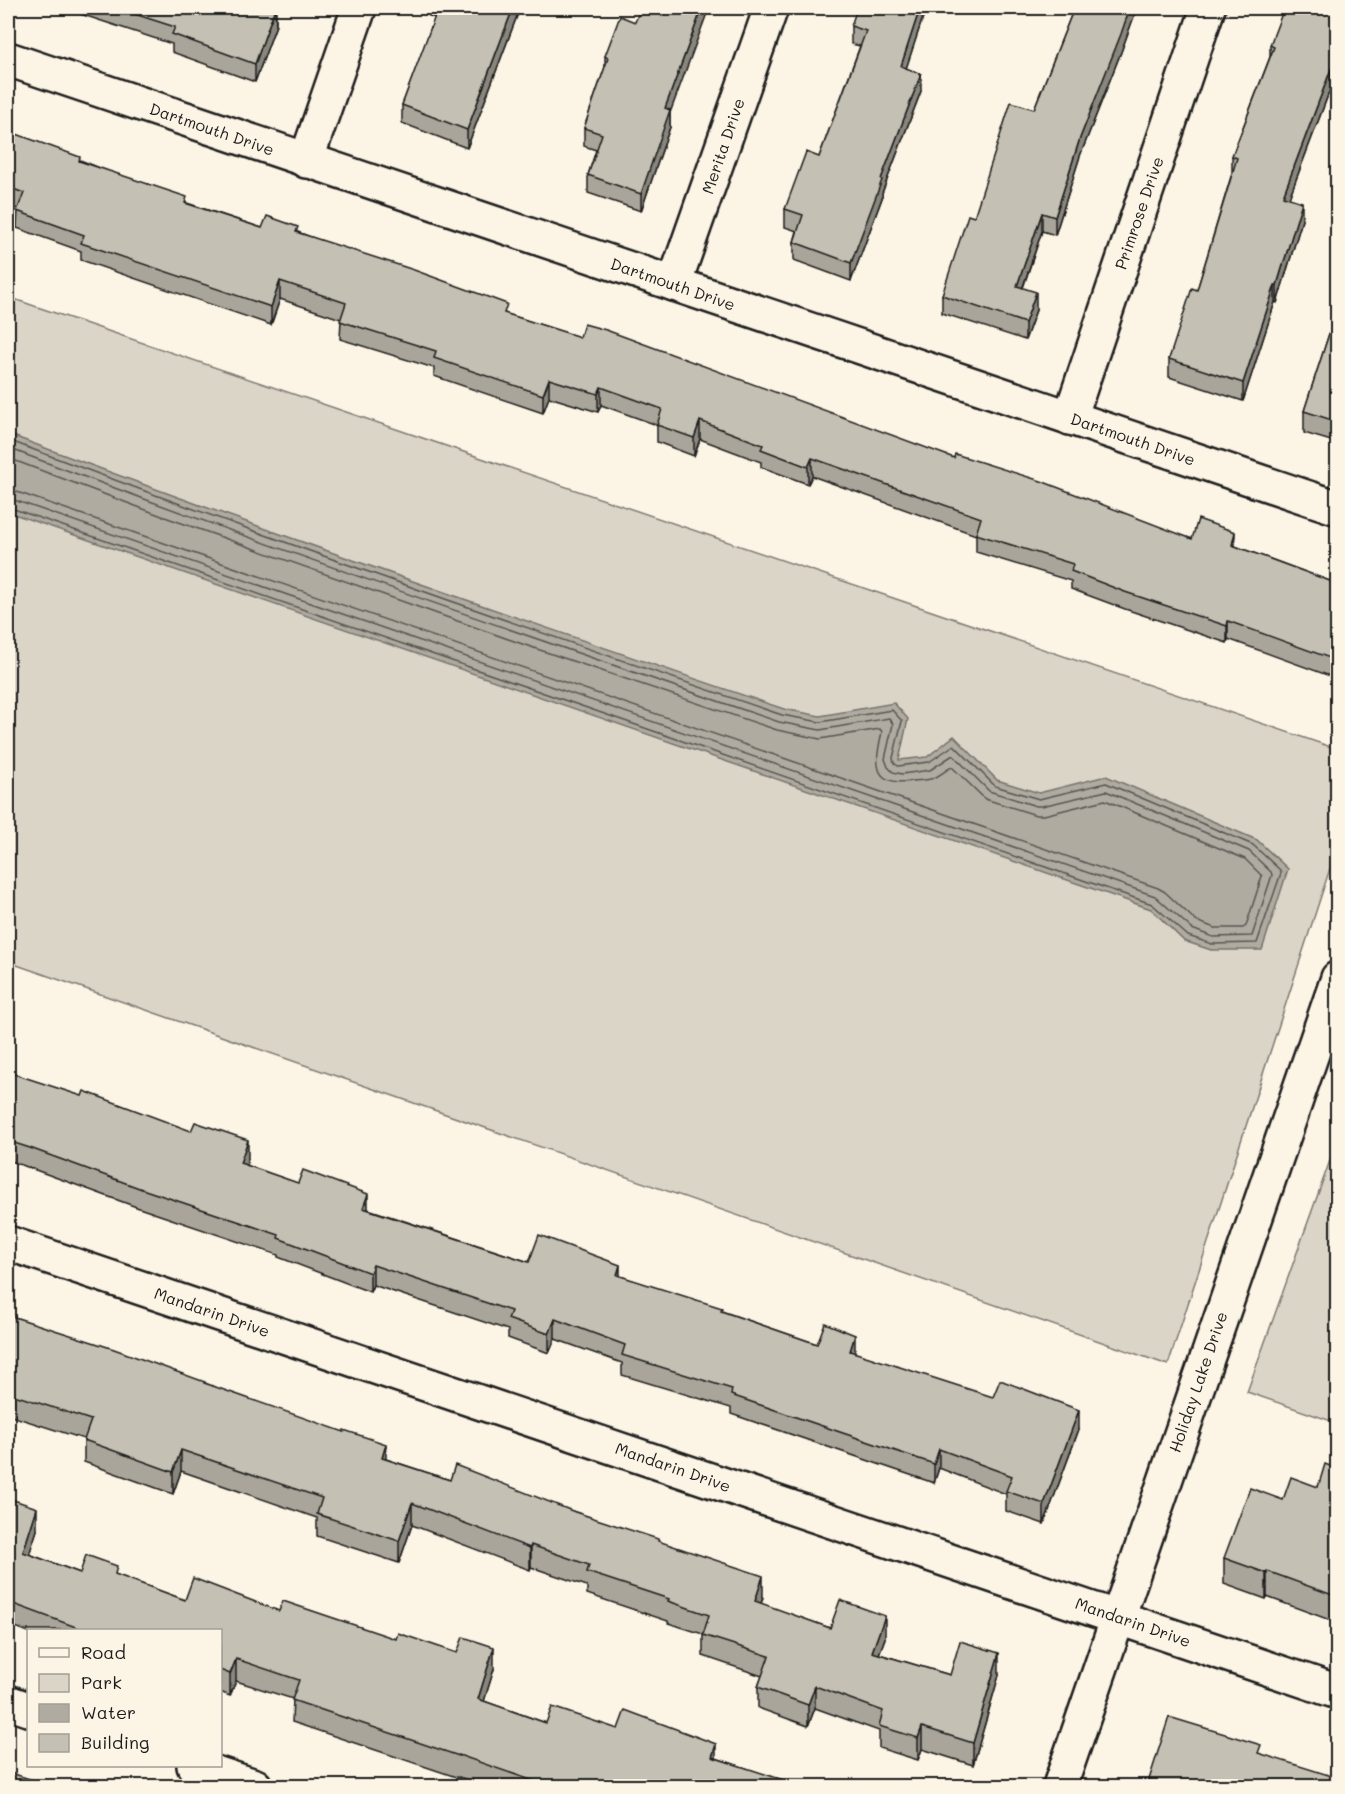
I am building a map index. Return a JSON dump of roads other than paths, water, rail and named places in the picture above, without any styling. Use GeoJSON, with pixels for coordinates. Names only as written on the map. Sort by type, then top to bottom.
{"type":"FeatureCollection","features":[{"type":"Feature","properties":{"kind":"street"},"geometry":{"type":"LineString","coordinates":[[306,161],[359,8]]}},
{"type":"Feature","properties":{"kind":"street","name":"Merita Drive"},"geometry":{"type":"LineString","coordinates":[[674,284],[771,8]]}},
{"type":"Feature","properties":{"kind":"street","name":"Primrose Drive"},"geometry":{"type":"LineString","coordinates":[[1070,418],[1208,8]]}},
{"type":"Feature","properties":{"kind":"street","name":"Dartmouth Drive"},"geometry":{"type":"LineString","coordinates":[[8,59],[1338,508]]}},
{"type":"Feature","properties":{"kind":"street","name":"Holiday Lake Drive"},"geometry":{"type":"LineString","coordinates":[[1060,1786],[1338,978]]}},
{"type":"Feature","properties":{"kind":"street","name":"Mandarin Drive"},"geometry":{"type":"LineString","coordinates":[[8,1244],[1338,1692]]}},
{"type":"Feature","properties":{"kind":"street"},"geometry":{"type":"LineString","coordinates":[[8,1702],[27,1709]]}},
{"type":"Feature","properties":{"kind":"street"},"geometry":{"type":"LineString","coordinates":[[197,1767],[255,1786]]}},
{"type":"Feature","properties":{"kind":"water"},"geometry":{"type":"Polygon","coordinates":[[[8,434],[394,575],[784,709],[820,716],[894,703],[908,719],[899,760],[927,757],[954,736],[997,780],[1039,793],[1106,776],[1257,840],[1288,869],[1262,950],[1211,950],[1184,941],[1151,909],[8,512],[8,434]]]}}]}
